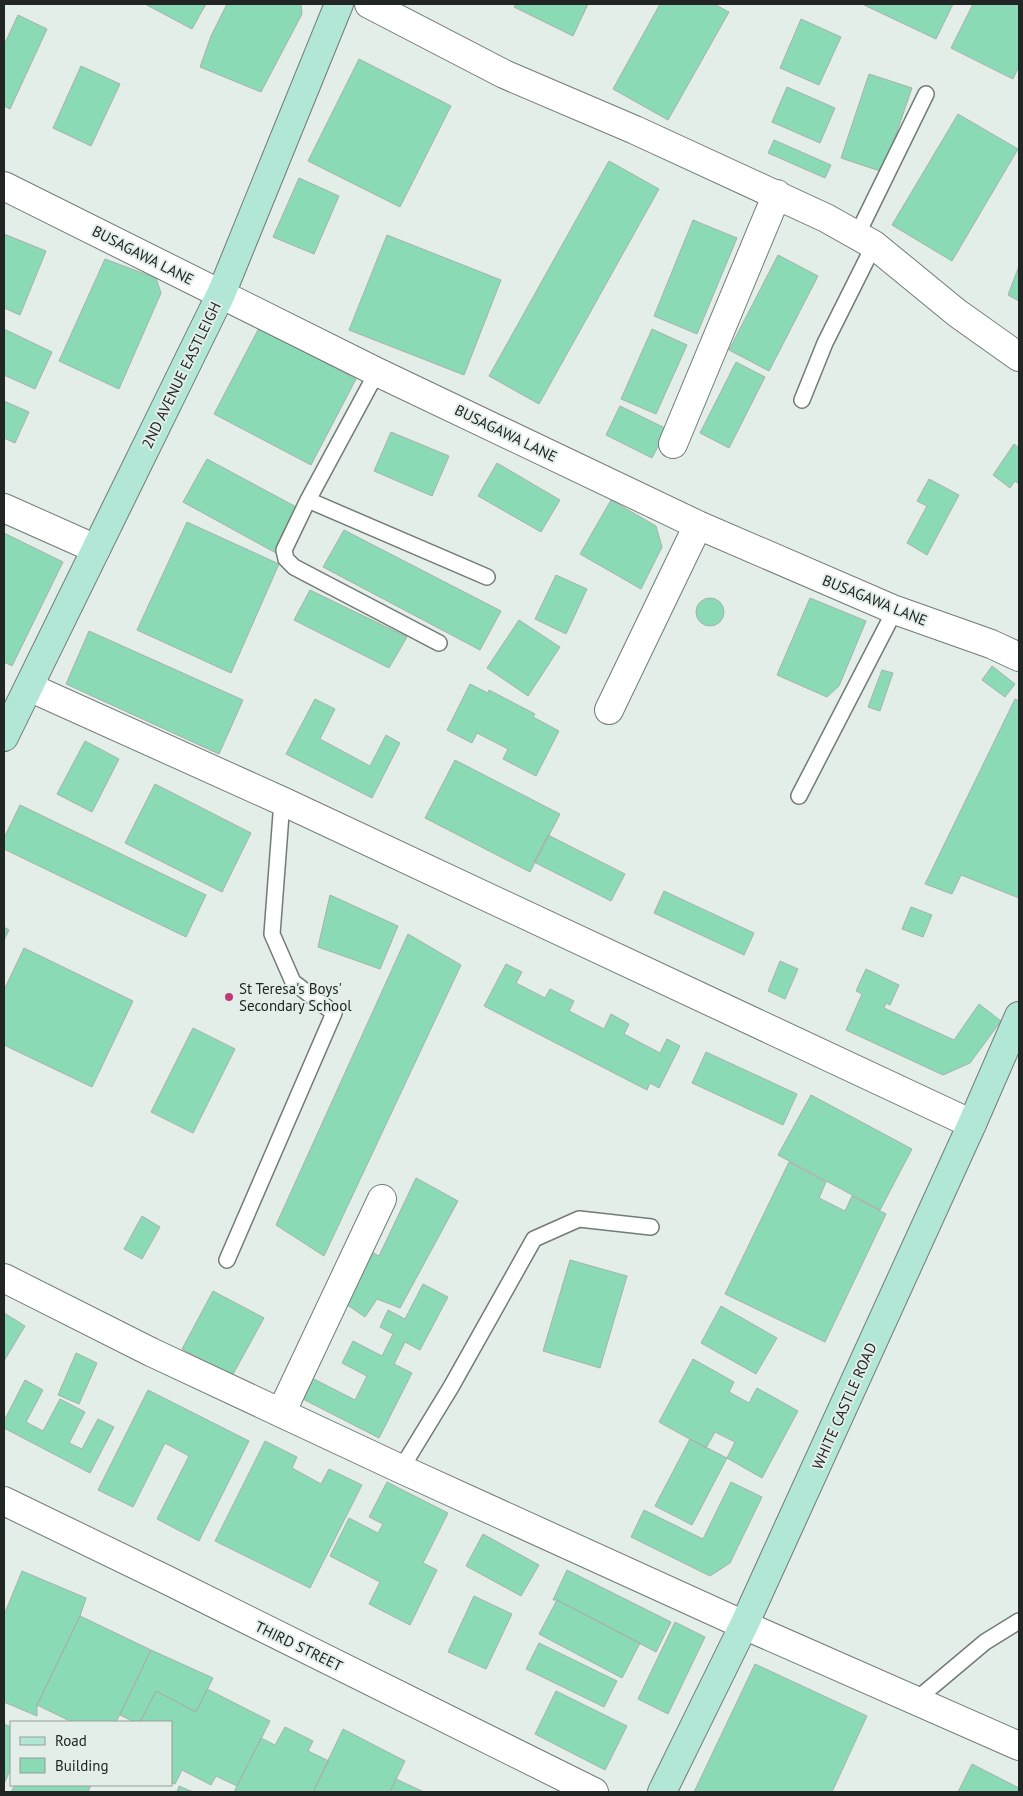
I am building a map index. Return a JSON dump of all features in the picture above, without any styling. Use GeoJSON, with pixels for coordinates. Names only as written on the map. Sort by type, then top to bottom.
{"type":"FeatureCollection","features":[{"type":"Feature","properties":{"kind":"street","name":"2ND AVENUE EASTLEIGH"},"geometry":{"type":"LineString","coordinates":[[4,736],[221,294],[338,4]]}},
{"type":"Feature","properties":{"kind":"street"},"geometry":{"type":"LineString","coordinates":[[369,4],[504,74],[777,194],[866,240],[957,313],[1019,357]]}},
{"type":"Feature","properties":{"kind":"street","name":"BUSAGAWA LANE"},"geometry":{"type":"LineString","coordinates":[[4,186],[377,372],[698,525],[896,610],[990,644],[1019,657]]}},
{"type":"Feature","properties":{"kind":"street"},"geometry":{"type":"LineString","coordinates":[[673,444],[777,194]]}},
{"type":"Feature","properties":{"kind":"street"},"geometry":{"type":"LineString","coordinates":[[4,508],[96,549]]}},
{"type":"Feature","properties":{"kind":"street"},"geometry":{"type":"LineString","coordinates":[[609,710],[698,525]]}},
{"type":"Feature","properties":{"kind":"street"},"geometry":{"type":"LineString","coordinates":[[29,687],[282,801],[972,1124]]}},
{"type":"Feature","properties":{"kind":"street","name":"WHITE CASTLE ROAD"},"geometry":{"type":"LineString","coordinates":[[662,1792],[744,1625],[972,1124],[1019,1016]]}},
{"type":"Feature","properties":{"kind":"street"},"geometry":{"type":"LineString","coordinates":[[281,1412],[382,1198]]}},
{"type":"Feature","properties":{"kind":"street"},"geometry":{"type":"LineString","coordinates":[[4,1278],[151,1352],[400,1469],[744,1625],[1019,1746]]}},
{"type":"Feature","properties":{"kind":"street","name":"THIRD STREET"},"geometry":{"type":"LineString","coordinates":[[4,1501],[176,1584],[594,1792]]}},
{"type":"Feature","properties":{"kind":"lane"},"geometry":{"type":"LineString","coordinates":[[802,400],[926,94]]}},
{"type":"Feature","properties":{"kind":"lane"},"geometry":{"type":"LineString","coordinates":[[377,372],[308,500],[284,550],[286,559],[294,566],[439,643]]}},
{"type":"Feature","properties":{"kind":"lane"},"geometry":{"type":"LineString","coordinates":[[308,500],[487,577]]}},
{"type":"Feature","properties":{"kind":"lane"},"geometry":{"type":"LineString","coordinates":[[799,796],[896,610]]}},
{"type":"Feature","properties":{"kind":"lane"},"geometry":{"type":"LineString","coordinates":[[227,1260],[334,1013],[293,982],[272,934],[282,801]]}},
{"type":"Feature","properties":{"kind":"lane"},"geometry":{"type":"LineString","coordinates":[[400,1469],[451,1388],[534,1240],[579,1219],[651,1227]]}},
{"type":"Feature","properties":{"kind":"lane"},"geometry":{"type":"LineString","coordinates":[[916,1700],[985,1642],[1019,1621]]}},
{"type":"Feature","properties":{"kind":"building"},"geometry":{"type":"Polygon","coordinates":[[[145,4],[206,4],[192,29],[145,4]]]}},
{"type":"Feature","properties":{"kind":"building"},"geometry":{"type":"Polygon","coordinates":[[[227,4],[301,4],[302,14],[261,92],[200,67],[211,36],[227,4]]]}},
{"type":"Feature","properties":{"kind":"building"},"geometry":{"type":"Polygon","coordinates":[[[516,4],[588,4],[573,36],[514,7],[516,4]]]}},
{"type":"Feature","properties":{"kind":"building"},"geometry":{"type":"Polygon","coordinates":[[[660,4],[714,4],[729,12],[668,120],[613,89],[660,4]]]}},
{"type":"Feature","properties":{"kind":"building"},"geometry":{"type":"Polygon","coordinates":[[[862,4],[953,4],[936,39],[862,4]]]}},
{"type":"Feature","properties":{"kind":"building"},"geometry":{"type":"Polygon","coordinates":[[[973,4],[1019,4],[1019,66],[1013,79],[951,48],[973,4]]]}},
{"type":"Feature","properties":{"kind":"building"},"geometry":{"type":"Polygon","coordinates":[[[18,15],[47,29],[10,109],[4,106],[4,45],[18,15]]]}},
{"type":"Feature","properties":{"kind":"building"},"geometry":{"type":"Polygon","coordinates":[[[801,19],[841,37],[819,85],[780,68],[801,19]]]}},
{"type":"Feature","properties":{"kind":"building"},"geometry":{"type":"Polygon","coordinates":[[[359,59],[451,106],[400,207],[308,161],[359,59]]]}},
{"type":"Feature","properties":{"kind":"building"},"geometry":{"type":"Polygon","coordinates":[[[81,66],[120,84],[91,146],[53,128],[81,66]]]}},
{"type":"Feature","properties":{"kind":"building"},"geometry":{"type":"Polygon","coordinates":[[[869,74],[912,88],[883,172],[841,158],[869,74]]]}},
{"type":"Feature","properties":{"kind":"building"},"geometry":{"type":"Polygon","coordinates":[[[787,87],[835,108],[820,143],[772,122],[787,87]]]}},
{"type":"Feature","properties":{"kind":"building"},"geometry":{"type":"Polygon","coordinates":[[[958,114],[1018,149],[952,261],[892,225],[958,114]]]}},
{"type":"Feature","properties":{"kind":"building"},"geometry":{"type":"Polygon","coordinates":[[[774,140],[831,165],[825,178],[768,153],[774,140]]]}},
{"type":"Feature","properties":{"kind":"building"},"geometry":{"type":"Polygon","coordinates":[[[609,161],[659,189],[539,404],[489,376],[609,161]]]}},
{"type":"Feature","properties":{"kind":"building"},"geometry":{"type":"Polygon","coordinates":[[[299,178],[339,196],[314,254],[273,237],[299,178]]]}},
{"type":"Feature","properties":{"kind":"building"},"geometry":{"type":"Polygon","coordinates":[[[693,220],[737,238],[697,334],[654,316],[693,220]]]}},
{"type":"Feature","properties":{"kind":"building"},"geometry":{"type":"Polygon","coordinates":[[[4,234],[46,251],[20,315],[4,308],[4,234]]]}},
{"type":"Feature","properties":{"kind":"building"},"geometry":{"type":"Polygon","coordinates":[[[387,235],[501,280],[464,375],[349,330],[387,235]]]}},
{"type":"Feature","properties":{"kind":"building"},"geometry":{"type":"Polygon","coordinates":[[[778,255],[818,276],[769,371],[729,350],[778,255]]]}},
{"type":"Feature","properties":{"kind":"building"},"geometry":{"type":"Polygon","coordinates":[[[105,259],[156,278],[161,293],[119,389],[59,361],[105,259]]]}},
{"type":"Feature","properties":{"kind":"building"},"geometry":{"type":"Polygon","coordinates":[[[1019,266],[1019,301],[1008,295],[1019,266]]]}},
{"type":"Feature","properties":{"kind":"building"},"geometry":{"type":"Polygon","coordinates":[[[259,328],[356,379],[311,465],[214,414],[259,328]]]}},
{"type":"Feature","properties":{"kind":"building"},"geometry":{"type":"Polygon","coordinates":[[[4,329],[52,352],[35,389],[4,375],[4,329]]]}},
{"type":"Feature","properties":{"kind":"building"},"geometry":{"type":"Polygon","coordinates":[[[652,329],[687,345],[656,414],[621,399],[652,329]]]}},
{"type":"Feature","properties":{"kind":"building"},"geometry":{"type":"Polygon","coordinates":[[[736,362],[765,377],[729,448],[700,433],[736,362]]]}},
{"type":"Feature","properties":{"kind":"building"},"geometry":{"type":"Polygon","coordinates":[[[4,401],[29,412],[15,443],[4,438],[4,401]]]}},
{"type":"Feature","properties":{"kind":"building"},"geometry":{"type":"Polygon","coordinates":[[[620,406],[667,429],[652,458],[606,435],[620,406]]]}},
{"type":"Feature","properties":{"kind":"building"},"geometry":{"type":"Polygon","coordinates":[[[391,432],[449,456],[432,496],[374,471],[391,432]]]}},
{"type":"Feature","properties":{"kind":"building"},"geometry":{"type":"Polygon","coordinates":[[[1014,444],[1019,448],[1019,484],[1015,481],[1010,488],[993,475],[1014,444]]]}},
{"type":"Feature","properties":{"kind":"building"},"geometry":{"type":"Polygon","coordinates":[[[207,459],[300,509],[276,553],[183,502],[207,459]]]}},
{"type":"Feature","properties":{"kind":"building"},"geometry":{"type":"Polygon","coordinates":[[[497,463],[560,500],[541,532],[478,496],[497,463]]]}},
{"type":"Feature","properties":{"kind":"building"},"geometry":{"type":"Polygon","coordinates":[[[929,479],[959,495],[927,555],[907,543],[927,506],[917,501],[929,479]]]}},
{"type":"Feature","properties":{"kind":"building"},"geometry":{"type":"Polygon","coordinates":[[[611,500],[656,526],[662,547],[641,589],[580,554],[611,500]]]}},
{"type":"Feature","properties":{"kind":"building"},"geometry":{"type":"Polygon","coordinates":[[[187,522],[279,564],[231,673],[137,630],[187,522]]]}},
{"type":"Feature","properties":{"kind":"building"},"geometry":{"type":"Polygon","coordinates":[[[344,530],[501,611],[480,650],[323,567],[344,530]]]}},
{"type":"Feature","properties":{"kind":"building"},"geometry":{"type":"Polygon","coordinates":[[[4,533],[63,562],[12,666],[4,662],[4,533]]]}},
{"type":"Feature","properties":{"kind":"building"},"geometry":{"type":"Polygon","coordinates":[[[556,575],[587,589],[566,634],[535,619],[556,575]]]}},
{"type":"Feature","properties":{"kind":"building"},"geometry":{"type":"Polygon","coordinates":[[[310,590],[407,637],[389,668],[294,620],[310,590]]]}},
{"type":"Feature","properties":{"kind":"building"},"geometry":{"type":"Polygon","coordinates":[[[710,598],[720,602],[724,612],[720,622],[710,626],[700,622],[696,612],[700,602],[710,598]]]}},
{"type":"Feature","properties":{"kind":"building"},"geometry":{"type":"Polygon","coordinates":[[[810,598],[866,621],[839,686],[827,697],[777,675],[810,598]]]}},
{"type":"Feature","properties":{"kind":"building"},"geometry":{"type":"Polygon","coordinates":[[[519,620],[560,647],[528,696],[487,668],[519,620]]]}},
{"type":"Feature","properties":{"kind":"building"},"geometry":{"type":"Polygon","coordinates":[[[89,631],[243,700],[219,754],[66,684],[89,631]]]}},
{"type":"Feature","properties":{"kind":"building"},"geometry":{"type":"Polygon","coordinates":[[[992,666],[1015,684],[1005,697],[982,680],[992,666]]]}},
{"type":"Feature","properties":{"kind":"building"},"geometry":{"type":"Polygon","coordinates":[[[882,670],[893,673],[880,711],[868,707],[882,670]]]}},
{"type":"Feature","properties":{"kind":"building"},"geometry":{"type":"Polygon","coordinates":[[[470,684],[488,693],[489,690],[535,714],[533,717],[559,731],[536,776],[503,759],[508,749],[477,733],[472,743],[447,730],[470,684]]]}},
{"type":"Feature","properties":{"kind":"building"},"geometry":{"type":"Polygon","coordinates":[[[315,699],[335,709],[320,739],[370,766],[386,735],[400,743],[372,798],[286,754],[315,699]]]}},
{"type":"Feature","properties":{"kind":"building"},"geometry":{"type":"Polygon","coordinates":[[[1015,699],[1019,701],[1019,898],[961,875],[952,894],[925,884],[1015,699]]]}},
{"type":"Feature","properties":{"kind":"building"},"geometry":{"type":"Polygon","coordinates":[[[85,741],[119,759],[92,812],[57,794],[85,741]]]}},
{"type":"Feature","properties":{"kind":"building"},"geometry":{"type":"Polygon","coordinates":[[[455,760],[560,814],[530,872],[425,818],[455,760]]]}},
{"type":"Feature","properties":{"kind":"building"},"geometry":{"type":"Polygon","coordinates":[[[155,784],[251,833],[222,892],[125,843],[155,784]]]}},
{"type":"Feature","properties":{"kind":"building"},"geometry":{"type":"Polygon","coordinates":[[[20,805],[206,895],[186,937],[4,849],[4,838],[20,805]]]}},
{"type":"Feature","properties":{"kind":"building"},"geometry":{"type":"Polygon","coordinates":[[[548,835],[625,874],[611,901],[534,862],[548,835]]]}},
{"type":"Feature","properties":{"kind":"building"},"geometry":{"type":"Polygon","coordinates":[[[664,891],[754,933],[744,955],[654,913],[664,891]]]}},
{"type":"Feature","properties":{"kind":"building"},"geometry":{"type":"Polygon","coordinates":[[[330,895],[398,926],[380,969],[318,947],[330,895]]]}},
{"type":"Feature","properties":{"kind":"building"},"geometry":{"type":"Polygon","coordinates":[[[911,907],[932,915],[923,937],[902,929],[911,907]]]}},
{"type":"Feature","properties":{"kind":"building"},"geometry":{"type":"Polygon","coordinates":[[[4,927],[9,930],[4,940],[4,927]]]}},
{"type":"Feature","properties":{"kind":"building"},"geometry":{"type":"Polygon","coordinates":[[[408,934],[461,965],[324,1256],[276,1225],[408,934]]]}},
{"type":"Feature","properties":{"kind":"building"},"geometry":{"type":"Polygon","coordinates":[[[24,948],[133,1001],[92,1087],[4,1045],[4,990],[24,948]]]}},
{"type":"Feature","properties":{"kind":"building"},"geometry":{"type":"Polygon","coordinates":[[[780,961],[798,969],[785,999],[768,991],[780,961]]]}},
{"type":"Feature","properties":{"kind":"building"},"geometry":{"type":"Polygon","coordinates":[[[506,964],[522,972],[516,983],[545,998],[550,989],[574,1001],[569,1011],[604,1029],[611,1014],[629,1024],[624,1034],[660,1053],[667,1039],[680,1046],[659,1088],[650,1083],[647,1090],[484,1006],[506,964]]]}},
{"type":"Feature","properties":{"kind":"building"},"geometry":{"type":"Polygon","coordinates":[[[866,969],[899,985],[890,1005],[886,1003],[884,1008],[954,1040],[979,1004],[1001,1021],[970,1063],[943,1075],[846,1030],[862,994],[856,991],[866,969]]]}},
{"type":"Feature","properties":{"kind":"building"},"geometry":{"type":"Polygon","coordinates":[[[193,1028],[235,1049],[193,1133],[151,1112],[193,1028]]]}},
{"type":"Feature","properties":{"kind":"building"},"geometry":{"type":"Polygon","coordinates":[[[706,1052],[797,1094],[783,1125],[692,1083],[706,1052]]]}},
{"type":"Feature","properties":{"kind":"building"},"geometry":{"type":"Polygon","coordinates":[[[811,1095],[912,1149],[880,1210],[778,1155],[811,1095]]]}},
{"type":"Feature","properties":{"kind":"building"},"geometry":{"type":"Polygon","coordinates":[[[789,1162],[826,1182],[819,1198],[845,1211],[852,1196],[886,1214],[825,1342],[725,1294],[789,1162]]]}},
{"type":"Feature","properties":{"kind":"building"},"geometry":{"type":"Polygon","coordinates":[[[416,1178],[458,1201],[400,1308],[377,1299],[365,1317],[343,1302],[368,1250],[379,1256],[416,1178]]]}},
{"type":"Feature","properties":{"kind":"building"},"geometry":{"type":"Polygon","coordinates":[[[142,1216],[160,1227],[142,1259],[124,1249],[142,1216]]]}},
{"type":"Feature","properties":{"kind":"building"},"geometry":{"type":"Polygon","coordinates":[[[570,1260],[627,1276],[600,1368],[543,1351],[570,1260]]]}},
{"type":"Feature","properties":{"kind":"building"},"geometry":{"type":"Polygon","coordinates":[[[423,1284],[448,1297],[420,1350],[405,1342],[394,1364],[412,1373],[379,1438],[301,1398],[312,1378],[355,1400],[367,1376],[342,1363],[353,1341],[382,1356],[393,1334],[380,1327],[388,1310],[405,1319],[423,1284]]]}},
{"type":"Feature","properties":{"kind":"building"},"geometry":{"type":"Polygon","coordinates":[[[213,1291],[264,1318],[232,1376],[182,1349],[213,1291]]]}},
{"type":"Feature","properties":{"kind":"building"},"geometry":{"type":"Polygon","coordinates":[[[721,1306],[777,1338],[756,1374],[701,1343],[721,1306]]]}},
{"type":"Feature","properties":{"kind":"building"},"geometry":{"type":"Polygon","coordinates":[[[4,1313],[25,1326],[4,1361],[4,1313]]]}},
{"type":"Feature","properties":{"kind":"building"},"geometry":{"type":"Polygon","coordinates":[[[76,1353],[97,1363],[79,1404],[58,1395],[76,1353]]]}},
{"type":"Feature","properties":{"kind":"building"},"geometry":{"type":"Polygon","coordinates":[[[693,1359],[734,1382],[729,1392],[749,1403],[757,1388],[798,1411],[762,1478],[727,1458],[735,1442],[715,1432],[706,1448],[659,1422],[693,1359]]]}},
{"type":"Feature","properties":{"kind":"building"},"geometry":{"type":"Polygon","coordinates":[[[25,1380],[43,1390],[26,1422],[43,1431],[60,1399],[85,1412],[69,1443],[82,1449],[98,1419],[114,1427],[90,1473],[4,1428],[4,1421],[25,1380]]]}},
{"type":"Feature","properties":{"kind":"building"},"geometry":{"type":"Polygon","coordinates":[[[148,1390],[249,1441],[199,1541],[157,1519],[189,1456],[165,1443],[133,1507],[98,1490],[148,1390]]]}},
{"type":"Feature","properties":{"kind":"building"},"geometry":{"type":"Polygon","coordinates":[[[690,1439],[727,1458],[692,1525],[655,1506],[690,1439]]]}},
{"type":"Feature","properties":{"kind":"building"},"geometry":{"type":"Polygon","coordinates":[[[265,1441],[297,1457],[292,1468],[321,1484],[329,1469],[362,1485],[310,1588],[215,1541],[265,1441]]]}},
{"type":"Feature","properties":{"kind":"building"},"geometry":{"type":"Polygon","coordinates":[[[387,1482],[448,1513],[423,1563],[437,1570],[410,1625],[369,1604],[380,1582],[330,1556],[349,1518],[378,1533],[383,1524],[369,1517],[387,1482]]]}},
{"type":"Feature","properties":{"kind":"building"},"geometry":{"type":"Polygon","coordinates":[[[731,1482],[762,1497],[730,1563],[710,1576],[631,1537],[644,1510],[703,1539],[731,1482]]]}},
{"type":"Feature","properties":{"kind":"building"},"geometry":{"type":"Polygon","coordinates":[[[483,1534],[539,1565],[521,1596],[466,1566],[483,1534]]]}},
{"type":"Feature","properties":{"kind":"building"},"geometry":{"type":"Polygon","coordinates":[[[567,1570],[671,1622],[656,1652],[557,1600],[553,1600],[567,1570]]]}},
{"type":"Feature","properties":{"kind":"building"},"geometry":{"type":"Polygon","coordinates":[[[22,1571],[86,1598],[80,1616],[37,1705],[37,1716],[4,1702],[4,1615],[22,1571]]]}},
{"type":"Feature","properties":{"kind":"building"},"geometry":{"type":"Polygon","coordinates":[[[474,1596],[512,1614],[486,1669],[448,1652],[474,1596]]]}},
{"type":"Feature","properties":{"kind":"building"},"geometry":{"type":"Polygon","coordinates":[[[557,1600],[640,1643],[622,1678],[539,1634],[557,1600]]]}},
{"type":"Feature","properties":{"kind":"building"},"geometry":{"type":"Polygon","coordinates":[[[80,1616],[151,1650],[116,1721],[70,1721],[37,1705],[80,1616]]]}},
{"type":"Feature","properties":{"kind":"building"},"geometry":{"type":"Polygon","coordinates":[[[675,1622],[705,1637],[668,1714],[638,1699],[675,1622]]]}},
{"type":"Feature","properties":{"kind":"building"},"geometry":{"type":"Polygon","coordinates":[[[539,1643],[617,1681],[604,1707],[526,1669],[539,1643]]]}},
{"type":"Feature","properties":{"kind":"building"},"geometry":{"type":"Polygon","coordinates":[[[151,1650],[213,1678],[196,1712],[156,1691],[141,1721],[132,1721],[120,1715],[151,1650]]]}},
{"type":"Feature","properties":{"kind":"building"},"geometry":{"type":"Polygon","coordinates":[[[755,1664],[867,1716],[832,1792],[694,1792],[755,1664]]]}},
{"type":"Feature","properties":{"kind":"building"},"geometry":{"type":"Polygon","coordinates":[[[207,1689],[270,1721],[237,1786],[216,1776],[211,1785],[182,1770],[175,1784],[172,1783],[172,1721],[141,1721],[156,1691],[196,1712],[207,1689]]]}},
{"type":"Feature","properties":{"kind":"building"},"geometry":{"type":"Polygon","coordinates":[[[556,1691],[627,1726],[605,1770],[535,1734],[556,1691]]]}},
{"type":"Feature","properties":{"kind":"building"},"geometry":{"type":"Polygon","coordinates":[[[4,1724],[10,1727],[10,1770],[4,1784],[4,1724]]]}},
{"type":"Feature","properties":{"kind":"building"},"geometry":{"type":"Polygon","coordinates":[[[285,1727],[313,1741],[308,1751],[329,1761],[313,1792],[234,1792],[261,1738],[275,1745],[285,1727]]]}},
{"type":"Feature","properties":{"kind":"building"},"geometry":{"type":"Polygon","coordinates":[[[343,1729],[405,1761],[390,1792],[313,1792],[343,1729]]]}},
{"type":"Feature","properties":{"kind":"building"},"geometry":{"type":"Polygon","coordinates":[[[972,1764],[1019,1788],[1019,1792],[958,1792],[972,1764]]]}},
{"type":"Feature","properties":{"kind":"building"},"geometry":{"type":"Polygon","coordinates":[[[396,1779],[424,1792],[390,1792],[396,1779]]]}},
{"type":"Feature","properties":{"kind":"building"},"geometry":{"type":"Polygon","coordinates":[[[14,1786],[91,1786],[88,1792],[11,1792],[14,1786]]]}},
{"type":"Feature","properties":{"kind":"building"},"geometry":{"type":"Polygon","coordinates":[[[179,1786],[193,1792],[177,1792],[179,1786]]]}},
{"type":"Feature","properties":{"kind":"place","name":"St Teresa's Boys' Secondary School"},"geometry":{"type":"Point","coordinates":[229,997]}}]}
